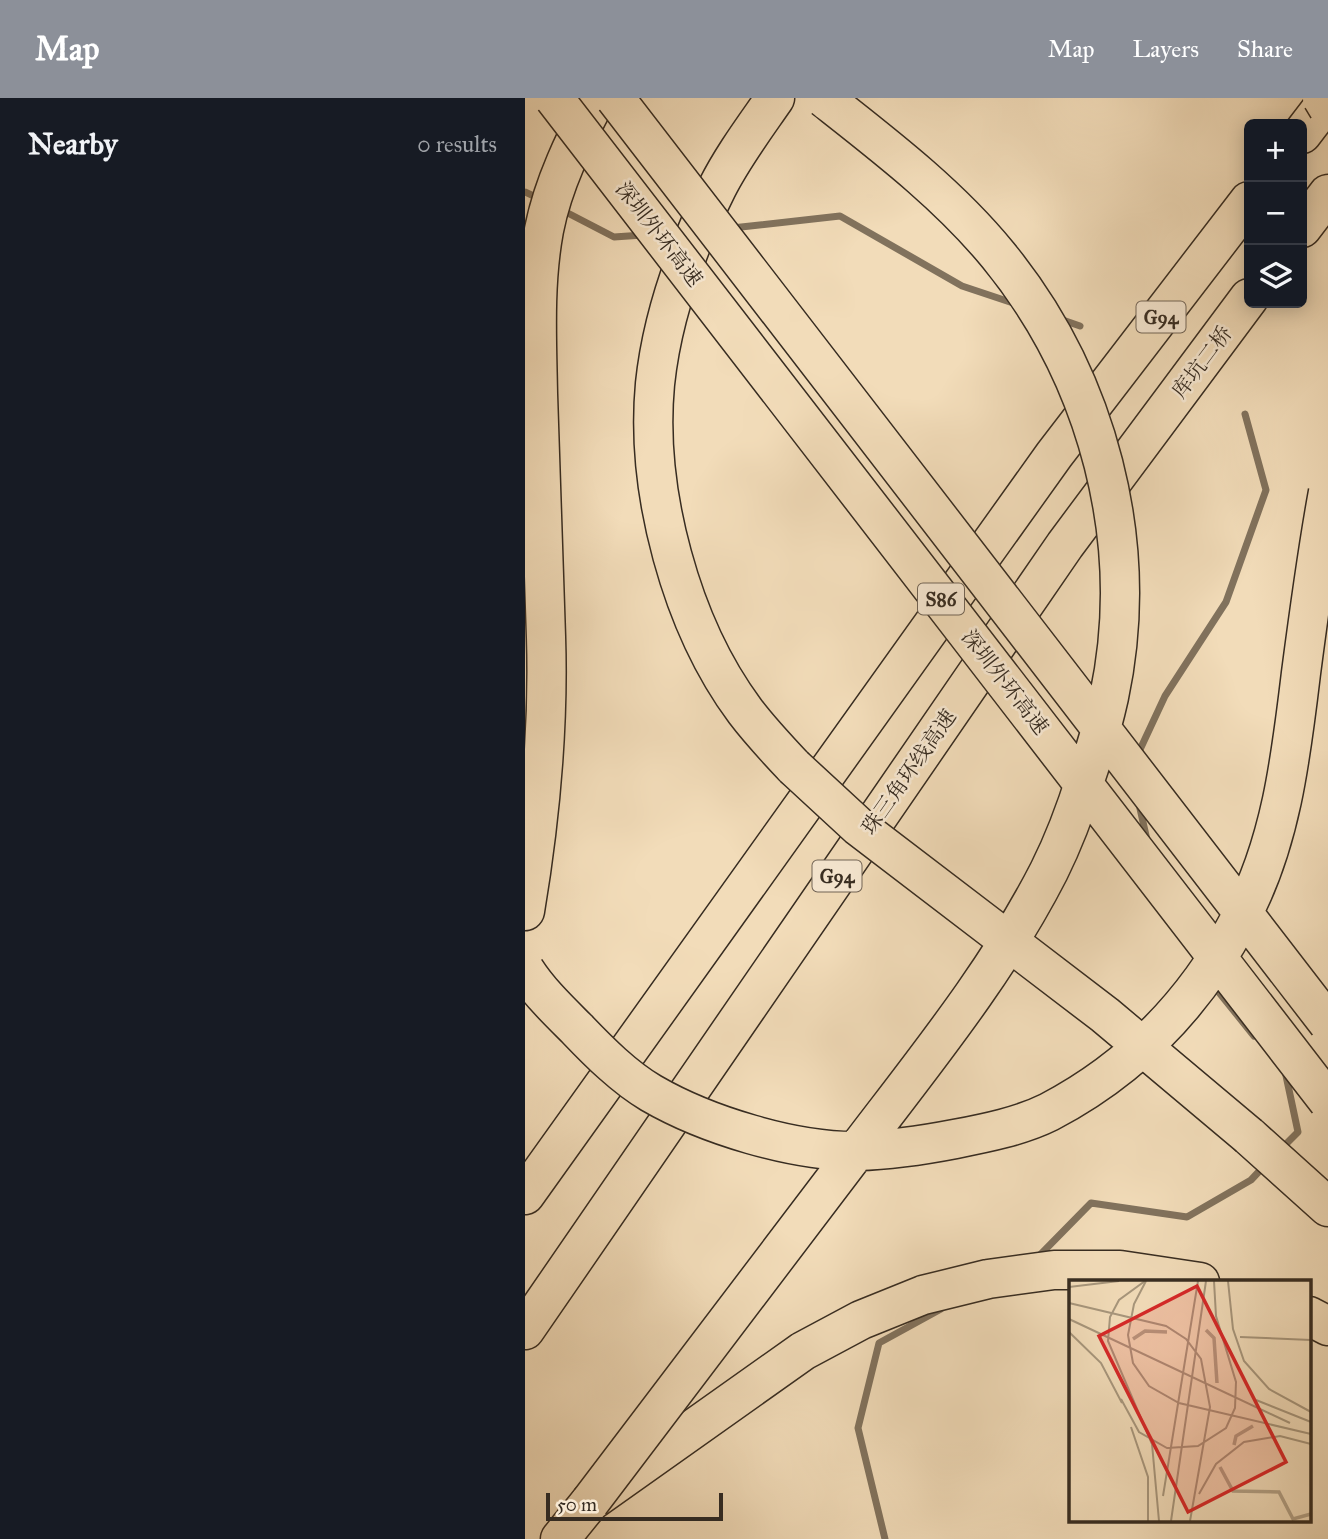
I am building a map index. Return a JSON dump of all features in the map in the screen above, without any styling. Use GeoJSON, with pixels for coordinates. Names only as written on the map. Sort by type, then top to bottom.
{"type":"FeatureCollection","features":[{"type":"Feature","properties":{"kind":"highway","name":"深圳外环高速"},"geometry":{"type":"LineString","coordinates":[[554,98],[1328,1101]]}},
{"type":"Feature","properties":{"kind":"highway"},"geometry":{"type":"LineString","coordinates":[[525,911],[535,851],[546,728],[547,639],[540,491],[537,310],[539,268],[545,229],[567,158],[597,98]]}},
{"type":"Feature","properties":{"kind":"highway","name":"S86"},"geometry":{"type":"LineString","coordinates":[[615,98],[1328,1023]]}},
{"type":"Feature","properties":{"kind":"highway"},"geometry":{"type":"LineString","coordinates":[[775,98],[718,187],[694,240],[666,325],[655,385],[656,462],[668,540],[700,631],[720,671],[744,709],[794,767],[827,800],[897,858],[1105,1015],[1249,1136],[1328,1207]]}},
{"type":"Feature","properties":{"kind":"highway"},"geometry":{"type":"LineString","coordinates":[[559,1539],[590,1502],[932,1052],[1017,926],[1049,871],[1075,813],[1109,695],[1117,639],[1119,584],[1115,525],[1107,472],[1086,406],[1061,348],[998,254],[916,173],[824,98]]}},
{"type":"Feature","properties":{"kind":"highway"},"geometry":{"type":"LineString","coordinates":[[1322,98],[1328,108]]}},
{"type":"Feature","properties":{"kind":"highway"},"geometry":{"type":"LineString","coordinates":[[1307,127],[1328,100]]}},
{"type":"Feature","properties":{"kind":"highway"},"geometry":{"type":"LineString","coordinates":[[1307,221],[1328,194]]}},
{"type":"Feature","properties":{"kind":"highway","name":"G94"},"geometry":{"type":"LineString","coordinates":[[525,1195],[1046,467],[1244,208]]}},
{"type":"Feature","properties":{"kind":"highway","name":"库坑二桥"},"geometry":{"type":"LineString","coordinates":[[1154,425],[1244,305]]}},
{"type":"Feature","properties":{"kind":"highway","name":"珠三角环线高速"},"geometry":{"type":"LineString","coordinates":[[525,1330],[1065,545],[1154,425]]}},
{"type":"Feature","properties":{"kind":"highway"},"geometry":{"type":"LineString","coordinates":[[525,970],[548,999],[600,1052],[649,1092],[697,1115],[750,1134],[808,1146],[856,1151],[925,1145],[993,1132],[1047,1113],[1109,1075],[1175,1016],[1212,968],[1242,917],[1270,849],[1290,760],[1316,554],[1328,492]]}},
{"type":"Feature","properties":{"kind":"highway"},"geometry":{"type":"LineString","coordinates":[[590,1502],[803,1351],[861,1320],[923,1295],[988,1279],[1054,1270],[1120,1270],[1188,1280]]}},
{"type":"Feature","properties":{"kind":"highway"},"geometry":{"type":"LineString","coordinates":[[1311,1317],[1328,1326]]}},
{"type":"Feature","properties":{"kind":"waterway"},"geometry":{"type":"LineString","coordinates":[[525,192],[540,199]]}},
{"type":"Feature","properties":{"kind":"waterway"},"geometry":{"type":"LineString","coordinates":[[560,209],[614,237],[643,235]]}},
{"type":"Feature","properties":{"kind":"waterway"},"geometry":{"type":"LineString","coordinates":[[732,228],[840,216],[962,286],[1016,304]]}},
{"type":"Feature","properties":{"kind":"waterway"},"geometry":{"type":"LineString","coordinates":[[1057,318],[1080,326]]}},
{"type":"Feature","properties":{"kind":"waterway"},"geometry":{"type":"LineString","coordinates":[[1137,756],[1165,696],[1226,602],[1266,490],[1245,414]]}},
{"type":"Feature","properties":{"kind":"waterway"},"geometry":{"type":"LineString","coordinates":[[1139,804],[1147,840]]}},
{"type":"Feature","properties":{"kind":"waterway"},"geometry":{"type":"LineString","coordinates":[[1213,985],[1254,1036]]}},
{"type":"Feature","properties":{"kind":"waterway"},"geometry":{"type":"LineString","coordinates":[[1281,1149],[1298,1132],[1285,1071]]}},
{"type":"Feature","properties":{"kind":"waterway"},"geometry":{"type":"LineString","coordinates":[[1037,1258],[1091,1203],[1187,1217],[1251,1180],[1265,1165]]}},
{"type":"Feature","properties":{"kind":"waterway"},"geometry":{"type":"LineString","coordinates":[[885,1539],[858,1428],[879,1343],[941,1309]]}}]}
